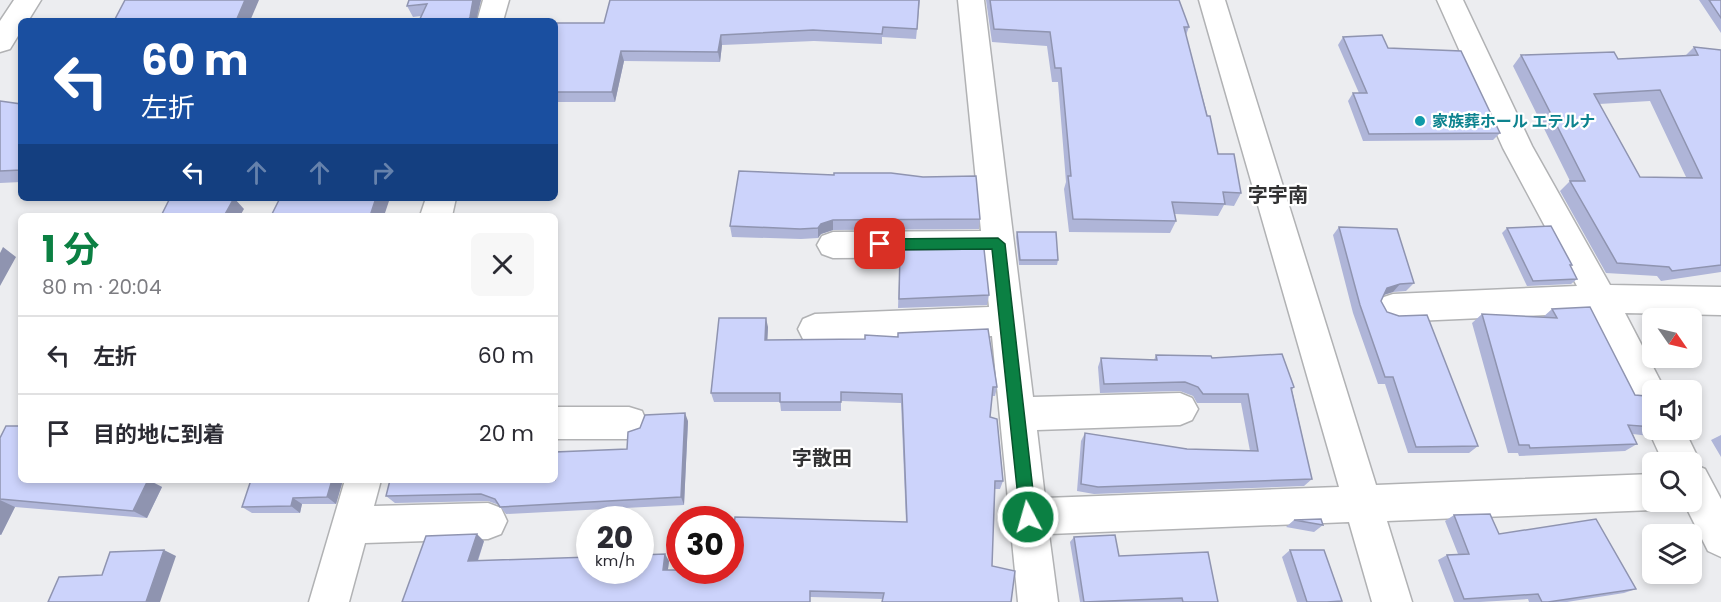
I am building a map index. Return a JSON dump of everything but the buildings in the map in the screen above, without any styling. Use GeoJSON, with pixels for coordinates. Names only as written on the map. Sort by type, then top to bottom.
{"type":"FeatureCollection","features":[{"type":"Feature","properties":{"kind":"street"},"geometry":{"type":"LineString","coordinates":[[0,42],[28,0]]}},
{"type":"Feature","properties":{"kind":"street"},"geometry":{"type":"LineString","coordinates":[[491,18],[496,0],[511,0]]}},
{"type":"Feature","properties":{"kind":"street"},"geometry":{"type":"LineString","coordinates":[[971,0],[1038,602]]}},
{"type":"Feature","properties":{"kind":"street"},"geometry":{"type":"LineString","coordinates":[[1212,0],[1392,602]]}},
{"type":"Feature","properties":{"kind":"street"},"geometry":{"type":"LineString","coordinates":[[1450,0],[1518,148],[1601,299],[1642,381]]}},
{"type":"Feature","properties":{"kind":"street"},"geometry":{"type":"LineString","coordinates":[[833,245],[998,244]]}},
{"type":"Feature","properties":{"kind":"street"},"geometry":{"type":"LineString","coordinates":[[1394,308],[1601,299],[1721,301]]}},
{"type":"Feature","properties":{"kind":"street"},"geometry":{"type":"LineString","coordinates":[[815,329],[1007,321]]}},
{"type":"Feature","properties":{"kind":"street"},"geometry":{"type":"LineString","coordinates":[[1017,414],[1180,409]]}},
{"type":"Feature","properties":{"kind":"street"},"geometry":{"type":"LineString","coordinates":[[558,423],[629,423]]}},
{"type":"Feature","properties":{"kind":"street"},"geometry":{"type":"LineString","coordinates":[[328,602],[362,483]]}},
{"type":"Feature","properties":{"kind":"street"},"geometry":{"type":"LineString","coordinates":[[1028,517],[1642,492]]}},
{"type":"Feature","properties":{"kind":"street"},"geometry":{"type":"LineString","coordinates":[[1702,494],[1721,538]]}},
{"type":"Feature","properties":{"kind":"street"},"geometry":{"type":"LineString","coordinates":[[350,525],[488,521]]}},
{"type":"Feature","properties":{"kind":"place","name":"家族葬ホール エテルナ"},"geometry":{"type":"Point","coordinates":[1420,121]}},
{"type":"Feature","properties":{"kind":"district","name":"字宇南"},"geometry":{"type":"Point","coordinates":[1278,195]}},
{"type":"Feature","properties":{"kind":"district","name":"字散田"},"geometry":{"type":"Point","coordinates":[822,458]}},
{"type":"Feature","properties":{"kind":"route"},"geometry":{"type":"LineString","coordinates":[[880,244],[998,244],[1028,517]]}}]}
